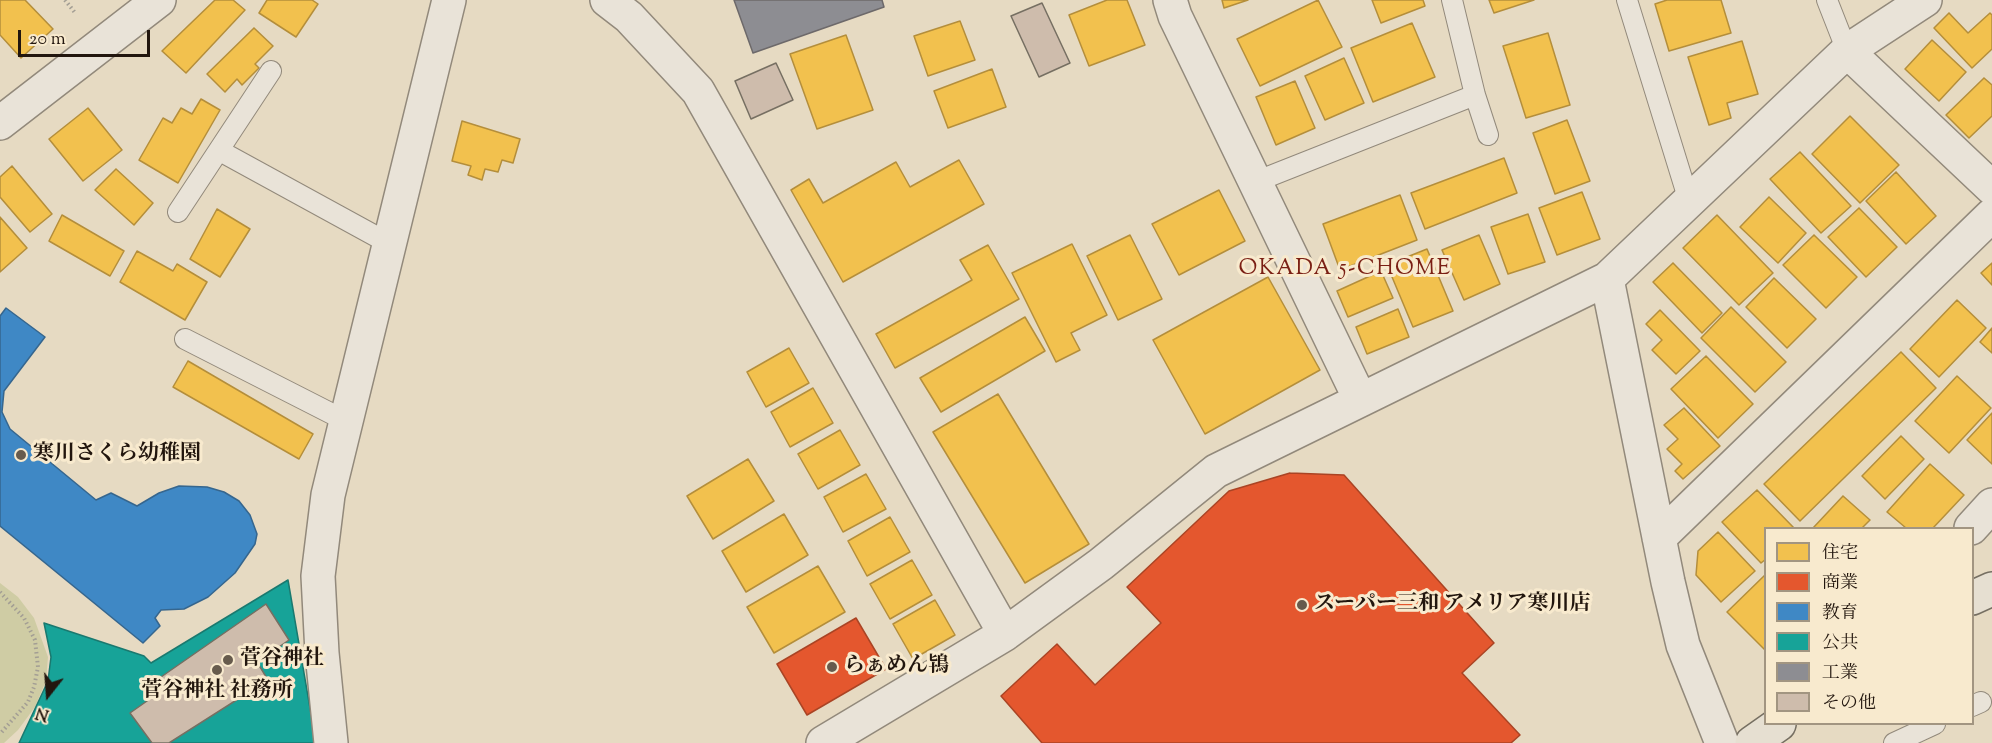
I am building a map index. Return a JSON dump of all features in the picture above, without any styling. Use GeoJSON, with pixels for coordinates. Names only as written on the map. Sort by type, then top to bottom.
{"type":"FeatureCollection","features":[{"type":"Feature","properties":{"kind":"main road"},"geometry":{"type":"LineString","coordinates":[[1974,597],[1992,589]]}},
{"type":"Feature","properties":{"kind":"main road"},"geometry":{"type":"LineString","coordinates":[[1752,743],[1776,725]]}},
{"type":"Feature","properties":{"kind":"street"},"geometry":{"type":"LineString","coordinates":[[0,123],[159,0]]}},
{"type":"Feature","properties":{"kind":"street"},"geometry":{"type":"LineString","coordinates":[[331,743],[322,653],[318,576],[328,495],[449,0]]}},
{"type":"Feature","properties":{"kind":"street"},"geometry":{"type":"LineString","coordinates":[[607,0],[629,17],[698,91],[1005,634]]}},
{"type":"Feature","properties":{"kind":"street"},"geometry":{"type":"LineString","coordinates":[[1170,0],[1175,16],[1360,399]]}},
{"type":"Feature","properties":{"kind":"street"},"geometry":{"type":"LineString","coordinates":[[823,743],[1005,634],[1101,564],[1216,471],[1607,279],[1847,51],[1924,0]]}},
{"type":"Feature","properties":{"kind":"street"},"geometry":{"type":"LineString","coordinates":[[1847,51],[1992,188]]}},
{"type":"Feature","properties":{"kind":"street"},"geometry":{"type":"LineString","coordinates":[[1659,538],[1992,215]]}},
{"type":"Feature","properties":{"kind":"street"},"geometry":{"type":"LineString","coordinates":[[1607,279],[1683,645],[1722,743]]}},
{"type":"Feature","properties":{"kind":"street"},"geometry":{"type":"LineString","coordinates":[[1972,527],[1992,505]]}},
{"type":"Feature","properties":{"kind":"lane"},"geometry":{"type":"LineString","coordinates":[[1452,0],[1475,95],[1488,135]]}},
{"type":"Feature","properties":{"kind":"lane"},"geometry":{"type":"LineString","coordinates":[[1627,0],[1689,201]]}},
{"type":"Feature","properties":{"kind":"lane"},"geometry":{"type":"LineString","coordinates":[[1827,0],[1847,51]]}},
{"type":"Feature","properties":{"kind":"lane"},"geometry":{"type":"LineString","coordinates":[[178,212],[271,70]]}},
{"type":"Feature","properties":{"kind":"lane"},"geometry":{"type":"LineString","coordinates":[[1255,182],[1475,95]]}},
{"type":"Feature","properties":{"kind":"lane"},"geometry":{"type":"LineString","coordinates":[[220,151],[390,244]]}},
{"type":"Feature","properties":{"kind":"lane"},"geometry":{"type":"LineString","coordinates":[[185,339],[346,421]]}},
{"type":"Feature","properties":{"kind":"lane"},"geometry":{"type":"LineString","coordinates":[[1894,743],[1931,725]]}},
{"type":"Feature","properties":{"kind":"path"},"geometry":{"type":"LineString","coordinates":[[0,592],[24,618],[35,640],[38,667],[28,702],[0,734]]}},
{"type":"Feature","properties":{"kind":"shaded area"},"geometry":{"type":"Polygon","coordinates":[[[0,583],[18,597],[34,618],[48,657],[46,681],[35,707],[18,730],[4,743],[0,743],[0,583]]]}},
{"type":"Feature","properties":{"kind":"building: 住宅"},"geometry":{"type":"Polygon","coordinates":[[[0,0],[25,0],[53,29],[21,58],[0,35],[0,0]]]}},
{"type":"Feature","properties":{"kind":"building: 住宅"},"geometry":{"type":"Polygon","coordinates":[[[215,0],[233,0],[245,10],[186,73],[162,51],[215,0]]]}},
{"type":"Feature","properties":{"kind":"building: 住宅"},"geometry":{"type":"Polygon","coordinates":[[[267,0],[312,0],[318,4],[296,37],[259,13],[267,0]]]}},
{"type":"Feature","properties":{"kind":"building: 住宅"},"geometry":{"type":"Polygon","coordinates":[[[1107,0],[1127,0],[1145,45],[1089,66],[1069,15],[1107,0]]]}},
{"type":"Feature","properties":{"kind":"building: 住宅"},"geometry":{"type":"Polygon","coordinates":[[[1222,0],[1248,0],[1224,8],[1222,0]]]}},
{"type":"Feature","properties":{"kind":"building: 住宅"},"geometry":{"type":"Polygon","coordinates":[[[1318,0],[1342,47],[1260,86],[1237,39],[1318,0]]]}},
{"type":"Feature","properties":{"kind":"building: 住宅"},"geometry":{"type":"Polygon","coordinates":[[[1372,0],[1423,0],[1425,6],[1381,23],[1372,0]]]}},
{"type":"Feature","properties":{"kind":"building: 住宅"},"geometry":{"type":"Polygon","coordinates":[[[1489,0],[1534,0],[1494,13],[1489,0]]]}},
{"type":"Feature","properties":{"kind":"building: 住宅"},"geometry":{"type":"Polygon","coordinates":[[[1667,0],[1721,0],[1731,33],[1669,51],[1655,4],[1667,0]]]}},
{"type":"Feature","properties":{"kind":"building: 住宅"},"geometry":{"type":"Polygon","coordinates":[[[1949,13],[1968,33],[1990,13],[1992,15],[1992,49],[1972,68],[1934,28],[1949,13]]]}},
{"type":"Feature","properties":{"kind":"building: 住宅"},"geometry":{"type":"Polygon","coordinates":[[[960,21],[975,60],[928,76],[914,36],[960,21]]]}},
{"type":"Feature","properties":{"kind":"building: 住宅"},"geometry":{"type":"Polygon","coordinates":[[[1412,23],[1435,77],[1373,102],[1351,48],[1412,23]]]}},
{"type":"Feature","properties":{"kind":"building: 住宅"},"geometry":{"type":"Polygon","coordinates":[[[254,28],[273,46],[255,64],[259,68],[242,85],[237,79],[225,92],[207,74],[254,28]]]}},
{"type":"Feature","properties":{"kind":"building: 住宅"},"geometry":{"type":"Polygon","coordinates":[[[1548,33],[1570,105],[1526,118],[1503,46],[1548,33]]]}},
{"type":"Feature","properties":{"kind":"building: 住宅"},"geometry":{"type":"Polygon","coordinates":[[[846,35],[873,110],[817,129],[790,54],[846,35]]]}},
{"type":"Feature","properties":{"kind":"building: 住宅"},"geometry":{"type":"Polygon","coordinates":[[[1932,40],[1966,72],[1939,101],[1905,69],[1932,40]]]}},
{"type":"Feature","properties":{"kind":"building: 住宅"},"geometry":{"type":"Polygon","coordinates":[[[1742,41],[1758,94],[1727,103],[1731,118],[1709,125],[1688,57],[1742,41]]]}},
{"type":"Feature","properties":{"kind":"building: 住宅"},"geometry":{"type":"Polygon","coordinates":[[[1344,58],[1364,103],[1325,120],[1305,76],[1344,58]]]}},
{"type":"Feature","properties":{"kind":"building: 住宅"},"geometry":{"type":"Polygon","coordinates":[[[992,69],[1006,107],[948,128],[934,91],[992,69]]]}},
{"type":"Feature","properties":{"kind":"building: 住宅"},"geometry":{"type":"Polygon","coordinates":[[[1984,78],[1992,85],[1992,116],[1969,138],[1946,115],[1984,78]]]}},
{"type":"Feature","properties":{"kind":"building: 住宅"},"geometry":{"type":"Polygon","coordinates":[[[1295,81],[1315,128],[1276,145],[1256,97],[1295,81]]]}},
{"type":"Feature","properties":{"kind":"building: 住宅"},"geometry":{"type":"Polygon","coordinates":[[[201,99],[220,110],[178,183],[139,160],[163,118],[172,123],[181,108],[192,114],[201,99]]]}},
{"type":"Feature","properties":{"kind":"building: 住宅"},"geometry":{"type":"Polygon","coordinates":[[[88,108],[122,150],[83,181],[49,139],[88,108]]]}},
{"type":"Feature","properties":{"kind":"building: 住宅"},"geometry":{"type":"Polygon","coordinates":[[[1850,116],[1899,165],[1860,203],[1812,154],[1850,116]]]}},
{"type":"Feature","properties":{"kind":"building: 住宅"},"geometry":{"type":"Polygon","coordinates":[[[1567,120],[1590,181],[1555,194],[1533,133],[1567,120]]]}},
{"type":"Feature","properties":{"kind":"building: 住宅"},"geometry":{"type":"Polygon","coordinates":[[[462,121],[520,139],[513,163],[502,160],[498,172],[485,169],[482,180],[468,175],[471,166],[452,161],[462,121]]]}},
{"type":"Feature","properties":{"kind":"building: 住宅"},"geometry":{"type":"Polygon","coordinates":[[[1800,152],[1851,206],[1821,233],[1770,179],[1800,152]]]}},
{"type":"Feature","properties":{"kind":"building: 住宅"},"geometry":{"type":"Polygon","coordinates":[[[1504,158],[1517,193],[1425,229],[1411,193],[1504,158]]]}},
{"type":"Feature","properties":{"kind":"building: 住宅"},"geometry":{"type":"Polygon","coordinates":[[[959,160],[984,204],[843,282],[791,190],[809,179],[823,203],[896,162],[910,187],[959,160]]]}},
{"type":"Feature","properties":{"kind":"building: 住宅"},"geometry":{"type":"Polygon","coordinates":[[[12,166],[52,214],[30,232],[0,197],[0,177],[12,166]]]}},
{"type":"Feature","properties":{"kind":"building: 住宅"},"geometry":{"type":"Polygon","coordinates":[[[116,169],[153,203],[134,225],[95,190],[116,169]]]}},
{"type":"Feature","properties":{"kind":"building: 住宅"},"geometry":{"type":"Polygon","coordinates":[[[1896,172],[1936,216],[1906,244],[1866,201],[1896,172]]]}},
{"type":"Feature","properties":{"kind":"building: 住宅"},"geometry":{"type":"Polygon","coordinates":[[[1219,190],[1245,241],[1179,275],[1152,224],[1219,190]]]}},
{"type":"Feature","properties":{"kind":"building: 住宅"},"geometry":{"type":"Polygon","coordinates":[[[1582,192],[1600,239],[1557,255],[1539,208],[1582,192]]]}},
{"type":"Feature","properties":{"kind":"building: 住宅"},"geometry":{"type":"Polygon","coordinates":[[[1400,195],[1417,240],[1340,270],[1323,224],[1400,195]]]}},
{"type":"Feature","properties":{"kind":"building: 住宅"},"geometry":{"type":"Polygon","coordinates":[[[1769,197],[1806,233],[1778,263],[1740,227],[1769,197]]]}},
{"type":"Feature","properties":{"kind":"building: 住宅"},"geometry":{"type":"Polygon","coordinates":[[[1859,208],[1897,247],[1866,277],[1828,237],[1859,208]]]}},
{"type":"Feature","properties":{"kind":"building: 住宅"},"geometry":{"type":"Polygon","coordinates":[[[217,209],[250,229],[220,277],[190,259],[217,209]]]}},
{"type":"Feature","properties":{"kind":"building: 住宅"},"geometry":{"type":"Polygon","coordinates":[[[1528,214],[1545,262],[1508,274],[1491,227],[1528,214]]]}},
{"type":"Feature","properties":{"kind":"building: 住宅"},"geometry":{"type":"Polygon","coordinates":[[[62,215],[124,251],[110,276],[49,241],[62,215]]]}},
{"type":"Feature","properties":{"kind":"building: 住宅"},"geometry":{"type":"Polygon","coordinates":[[[1717,215],[1773,273],[1739,305],[1683,248],[1717,215]]]}},
{"type":"Feature","properties":{"kind":"building: 住宅"},"geometry":{"type":"Polygon","coordinates":[[[0,217],[27,248],[0,272],[0,217]]]}},
{"type":"Feature","properties":{"kind":"building: 住宅"},"geometry":{"type":"Polygon","coordinates":[[[1130,235],[1162,299],[1118,320],[1087,256],[1130,235]]]}},
{"type":"Feature","properties":{"kind":"building: 住宅"},"geometry":{"type":"Polygon","coordinates":[[[1479,235],[1500,284],[1464,300],[1442,250],[1479,235]]]}},
{"type":"Feature","properties":{"kind":"building: 住宅"},"geometry":{"type":"Polygon","coordinates":[[[1814,235],[1857,277],[1826,308],[1783,265],[1814,235]]]}},
{"type":"Feature","properties":{"kind":"building: 住宅"},"geometry":{"type":"Polygon","coordinates":[[[1072,244],[1107,315],[1071,333],[1080,350],[1056,362],[1012,273],[1072,244]]]}},
{"type":"Feature","properties":{"kind":"building: 住宅"},"geometry":{"type":"Polygon","coordinates":[[[988,245],[1019,299],[895,368],[876,334],[972,280],[960,260],[988,245]]]}},
{"type":"Feature","properties":{"kind":"building: 住宅"},"geometry":{"type":"Polygon","coordinates":[[[1427,249],[1453,311],[1413,327],[1387,265],[1427,249]]]}},
{"type":"Feature","properties":{"kind":"building: 住宅"},"geometry":{"type":"Polygon","coordinates":[[[137,251],[173,271],[177,264],[207,282],[185,320],[120,282],[137,251]]]}},
{"type":"Feature","properties":{"kind":"building: 住宅"},"geometry":{"type":"Polygon","coordinates":[[[1673,263],[1722,313],[1702,333],[1653,282],[1673,263]]]}},
{"type":"Feature","properties":{"kind":"building: 住宅"},"geometry":{"type":"Polygon","coordinates":[[[1992,263],[1992,285],[1981,273],[1992,263]]]}},
{"type":"Feature","properties":{"kind":"building: 住宅"},"geometry":{"type":"Polygon","coordinates":[[[1381,271],[1393,298],[1348,317],[1337,291],[1381,271]]]}},
{"type":"Feature","properties":{"kind":"building: 住宅"},"geometry":{"type":"Polygon","coordinates":[[[1268,277],[1320,370],[1205,434],[1153,340],[1268,277]]]}},
{"type":"Feature","properties":{"kind":"building: 住宅"},"geometry":{"type":"Polygon","coordinates":[[[1774,278],[1816,319],[1787,348],[1746,307],[1774,278]]]}},
{"type":"Feature","properties":{"kind":"building: 住宅"},"geometry":{"type":"Polygon","coordinates":[[[1957,300],[1986,328],[1939,377],[1910,349],[1957,300]]]}},
{"type":"Feature","properties":{"kind":"building: 住宅"},"geometry":{"type":"Polygon","coordinates":[[[1731,307],[1786,362],[1755,392],[1701,338],[1731,307]]]}},
{"type":"Feature","properties":{"kind":"building: 住宅"},"geometry":{"type":"Polygon","coordinates":[[[1398,309],[1409,337],[1367,354],[1356,327],[1398,309]]]}},
{"type":"Feature","properties":{"kind":"building: 住宅"},"geometry":{"type":"Polygon","coordinates":[[[1660,310],[1700,351],[1676,374],[1652,350],[1662,340],[1646,324],[1660,310]]]}},
{"type":"Feature","properties":{"kind":"building: 住宅"},"geometry":{"type":"Polygon","coordinates":[[[1025,317],[1045,351],[941,412],[920,378],[1025,317]]]}},
{"type":"Feature","properties":{"kind":"building: 住宅"},"geometry":{"type":"Polygon","coordinates":[[[1992,328],[1992,353],[1980,342],[1992,328]]]}},
{"type":"Feature","properties":{"kind":"building: 住宅"},"geometry":{"type":"Polygon","coordinates":[[[789,348],[809,383],[766,407],[747,372],[789,348]]]}},
{"type":"Feature","properties":{"kind":"building: 住宅"},"geometry":{"type":"Polygon","coordinates":[[[1901,352],[1936,388],[1800,521],[1764,484],[1901,352]]]}},
{"type":"Feature","properties":{"kind":"building: 住宅"},"geometry":{"type":"Polygon","coordinates":[[[1706,356],[1753,404],[1718,438],[1671,389],[1706,356]]]}},
{"type":"Feature","properties":{"kind":"building: 住宅"},"geometry":{"type":"Polygon","coordinates":[[[188,361],[313,434],[299,459],[173,387],[188,361]]]}},
{"type":"Feature","properties":{"kind":"building: 住宅"},"geometry":{"type":"Polygon","coordinates":[[[1957,376],[1991,408],[1949,453],[1915,421],[1957,376]]]}},
{"type":"Feature","properties":{"kind":"building: 住宅"},"geometry":{"type":"Polygon","coordinates":[[[813,388],[833,423],[790,447],[771,412],[813,388]]]}},
{"type":"Feature","properties":{"kind":"building: 住宅"},"geometry":{"type":"Polygon","coordinates":[[[998,394],[1089,544],[1025,583],[933,432],[998,394]]]}},
{"type":"Feature","properties":{"kind":"building: 住宅"},"geometry":{"type":"Polygon","coordinates":[[[1684,408],[1720,446],[1683,479],[1675,471],[1682,464],[1667,449],[1678,439],[1664,425],[1684,408]]]}},
{"type":"Feature","properties":{"kind":"building: 住宅"},"geometry":{"type":"Polygon","coordinates":[[[1992,413],[1992,464],[1967,440],[1992,413]]]}},
{"type":"Feature","properties":{"kind":"building: 住宅"},"geometry":{"type":"Polygon","coordinates":[[[840,430],[860,465],[818,489],[798,454],[840,430]]]}},
{"type":"Feature","properties":{"kind":"building: 住宅"},"geometry":{"type":"Polygon","coordinates":[[[1901,436],[1924,459],[1885,499],[1862,476],[1901,436]]]}},
{"type":"Feature","properties":{"kind":"building: 住宅"},"geometry":{"type":"Polygon","coordinates":[[[748,459],[774,501],[713,539],[687,496],[748,459]]]}},
{"type":"Feature","properties":{"kind":"building: 住宅"},"geometry":{"type":"Polygon","coordinates":[[[1930,464],[1964,495],[1934,527],[1905,527],[1887,512],[1930,464]]]}},
{"type":"Feature","properties":{"kind":"building: 住宅"},"geometry":{"type":"Polygon","coordinates":[[[866,474],[886,509],[843,532],[824,497],[866,474]]]}},
{"type":"Feature","properties":{"kind":"building: 住宅"},"geometry":{"type":"Polygon","coordinates":[[[1757,490],[1793,527],[1764,527],[1764,561],[1761,563],[1722,522],[1757,490]]]}},
{"type":"Feature","properties":{"kind":"building: 住宅"},"geometry":{"type":"Polygon","coordinates":[[[1843,496],[1870,520],[1863,527],[1814,527],[1843,496]]]}},
{"type":"Feature","properties":{"kind":"building: 住宅"},"geometry":{"type":"Polygon","coordinates":[[[784,514],[808,555],[746,592],[722,551],[784,514]]]}},
{"type":"Feature","properties":{"kind":"building: 住宅"},"geometry":{"type":"Polygon","coordinates":[[[890,517],[910,552],[867,576],[848,541],[890,517]]]}},
{"type":"Feature","properties":{"kind":"building: 住宅"},"geometry":{"type":"Polygon","coordinates":[[[1718,532],[1755,571],[1721,602],[1696,575],[1698,551],[1718,532]]]}},
{"type":"Feature","properties":{"kind":"building: 住宅"},"geometry":{"type":"Polygon","coordinates":[[[912,560],[932,595],[890,619],[870,584],[912,560]]]}},
{"type":"Feature","properties":{"kind":"building: 住宅"},"geometry":{"type":"Polygon","coordinates":[[[818,566],[845,612],[774,653],[747,607],[818,566]]]}},
{"type":"Feature","properties":{"kind":"building: 住宅"},"geometry":{"type":"Polygon","coordinates":[[[1764,576],[1764,649],[1727,612],[1764,576]]]}},
{"type":"Feature","properties":{"kind":"building: 住宅"},"geometry":{"type":"Polygon","coordinates":[[[935,600],[955,635],[913,659],[893,624],[935,600]]]}},
{"type":"Feature","properties":{"kind":"building: 商業","name":"スーパー三和 アメリア寒川店"},"geometry":{"type":"Polygon","coordinates":[[[1290,473],[1344,475],[1494,643],[1462,673],[1520,735],[1511,743],[1042,743],[1001,696],[1057,644],[1095,685],[1161,623],[1127,587],[1229,491],[1290,473]]]}},
{"type":"Feature","properties":{"kind":"building: 商業","name":"らぁめん鴇"},"geometry":{"type":"Polygon","coordinates":[[[856,618],[886,669],[807,715],[777,664],[856,618]]]}},
{"type":"Feature","properties":{"kind":"building: 教育","name":"寒川さくら幼稚園"},"geometry":{"type":"Polygon","coordinates":[[[6,308],[45,337],[4,391],[2,412],[10,429],[96,500],[111,493],[137,506],[159,493],[179,486],[207,487],[224,492],[239,501],[250,515],[257,534],[255,544],[235,573],[208,597],[184,609],[161,610],[155,618],[160,626],[143,643],[0,526],[0,316],[6,308]]]}},
{"type":"Feature","properties":{"kind":"building: 公共","name":"菅谷神社"},"geometry":{"type":"Polygon","coordinates":[[[288,580],[316,743],[19,743],[48,681],[51,657],[44,623],[144,656],[151,663],[288,580]]]}},
{"type":"Feature","properties":{"kind":"building: 工業"},"geometry":{"type":"Polygon","coordinates":[[[734,0],[882,0],[884,7],[753,53],[734,0]]]}},
{"type":"Feature","properties":{"kind":"building: その他"},"geometry":{"type":"Polygon","coordinates":[[[1042,3],[1070,63],[1039,77],[1011,16],[1042,3]]]}},
{"type":"Feature","properties":{"kind":"building: その他"},"geometry":{"type":"Polygon","coordinates":[[[776,63],[793,100],[751,119],[735,81],[776,63]]]}},
{"type":"Feature","properties":{"kind":"building: その他","name":"菅谷神社 社務所"},"geometry":{"type":"Polygon","coordinates":[[[266,604],[289,640],[257,662],[268,680],[169,743],[152,743],[130,713],[147,701],[161,677],[266,604]]]}},
{"type":"Feature","properties":{"kind":"place","name":"寒川さくら幼稚園"},"geometry":{"type":"Point","coordinates":[21,455]}},
{"type":"Feature","properties":{"kind":"place","name":"スーパー三和 アメリア寒川店"},"geometry":{"type":"Point","coordinates":[1302,605]}},
{"type":"Feature","properties":{"kind":"place","name":"菅谷神社"},"geometry":{"type":"Point","coordinates":[228,660]}},
{"type":"Feature","properties":{"kind":"place","name":"らぁめん鴇"},"geometry":{"type":"Point","coordinates":[832,667]}},
{"type":"Feature","properties":{"kind":"place","name":"菅谷神社 社務所"},"geometry":{"type":"Point","coordinates":[217,670]}},
{"type":"Feature","properties":{"kind":"district","name":"OKADA 5-CHOME"},"geometry":{"type":"Point","coordinates":[1345,270]}}]}
